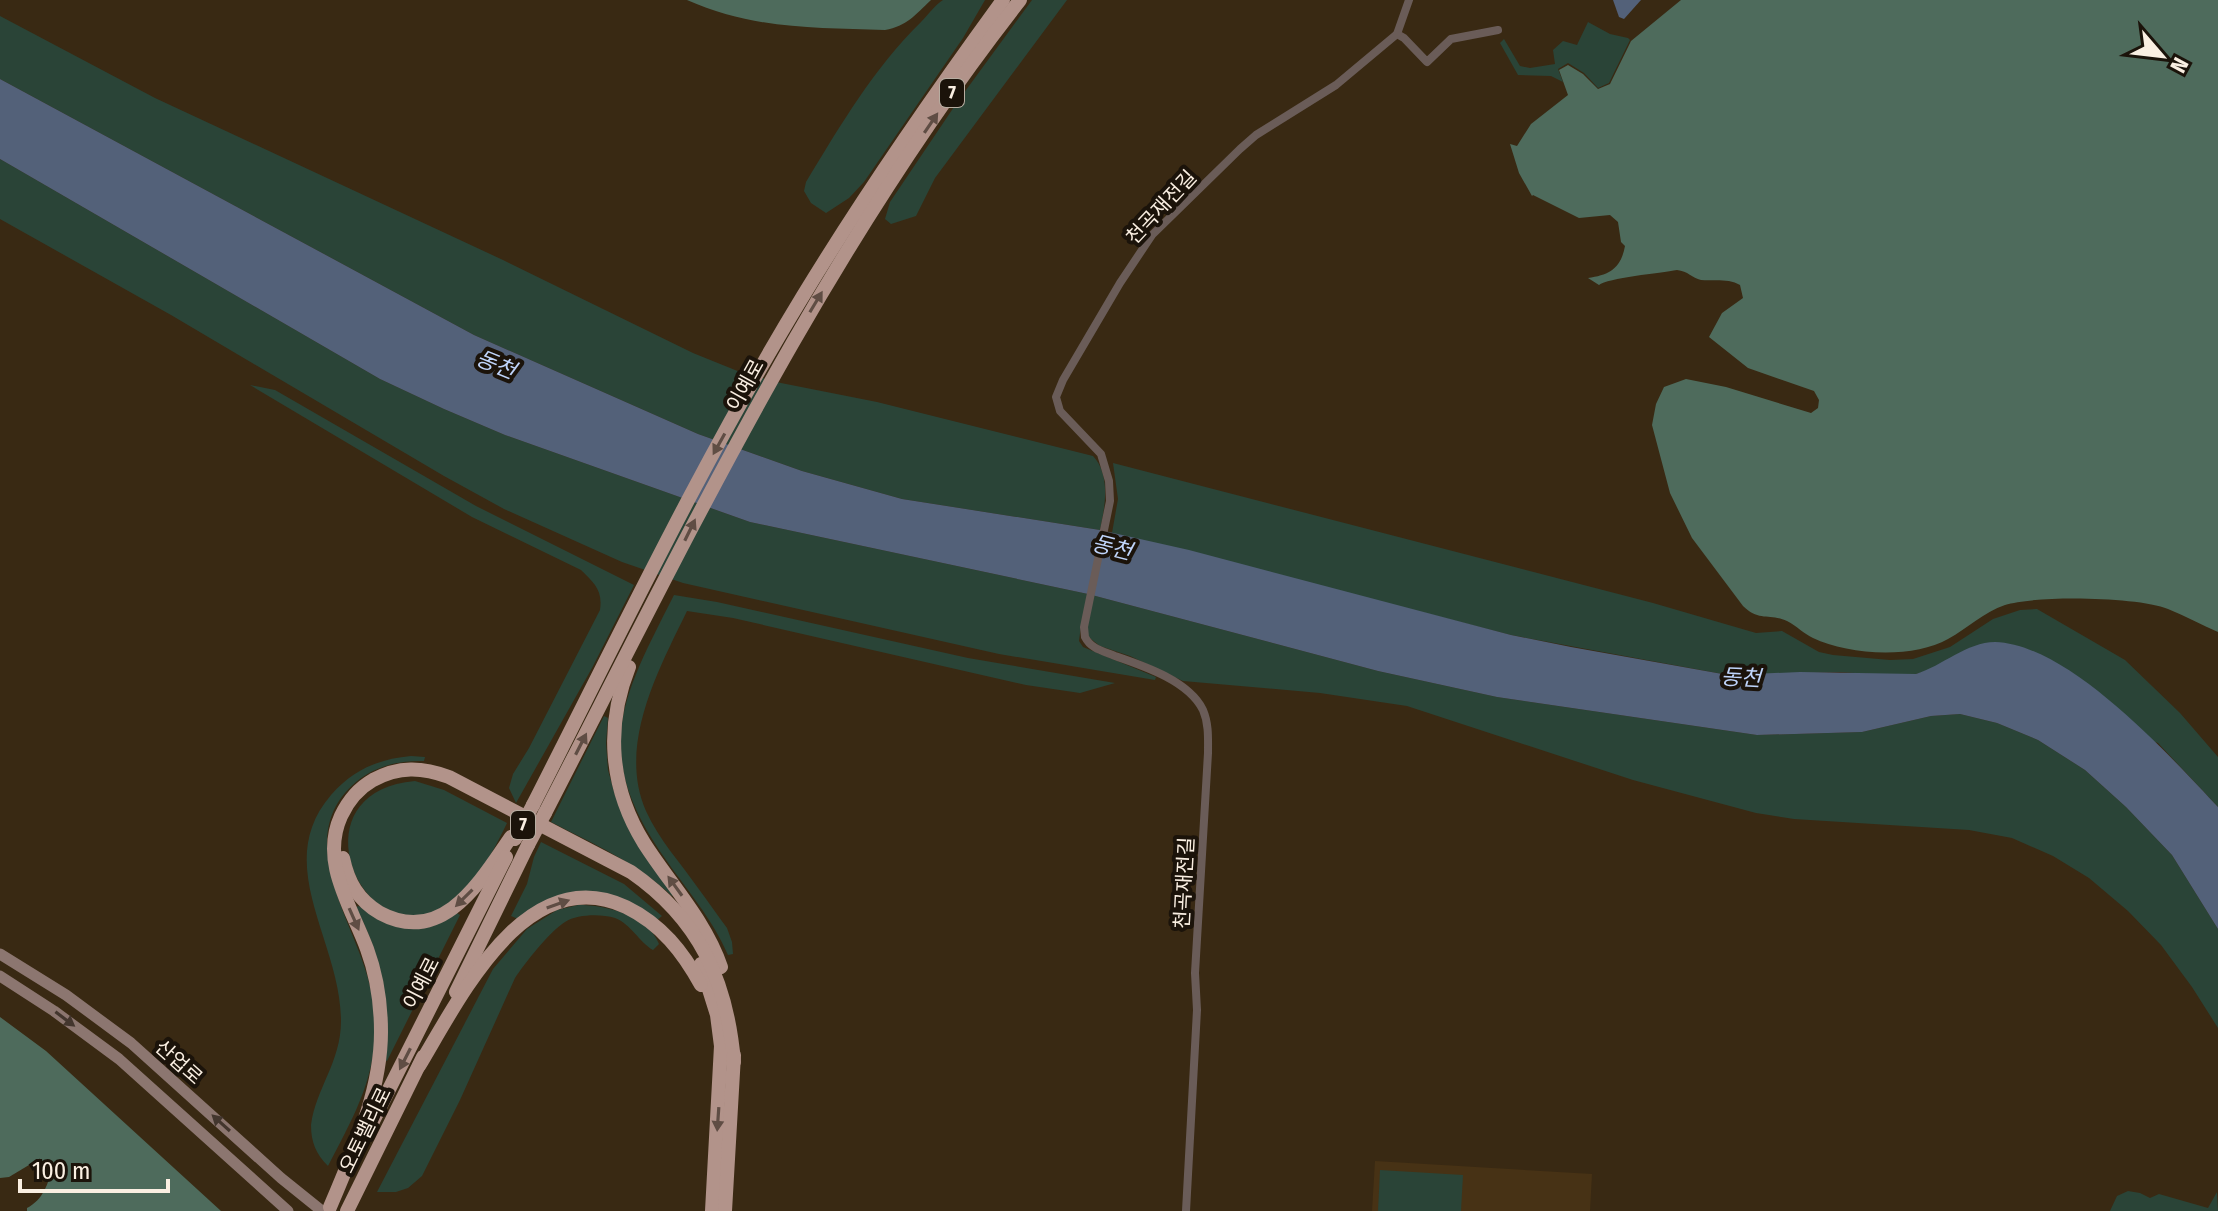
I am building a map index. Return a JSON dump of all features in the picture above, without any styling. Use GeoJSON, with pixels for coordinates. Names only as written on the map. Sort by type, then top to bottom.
{"type":"FeatureCollection","features":[{"type":"Feature","properties":{"kind":"highway","name":"이예로"},"geometry":{"type":"LineString","coordinates":[[360,1142],[518,840],[539,809],[648,597],[931,98],[1003,0]]}},
{"type":"Feature","properties":{"kind":"highway","name":"이예로"},"geometry":{"type":"LineString","coordinates":[[880,186],[1020,0]]}},
{"type":"Feature","properties":{"kind":"highway","name":"7"},"geometry":{"type":"LineString","coordinates":[[648,597],[617,702],[613,728],[615,772],[631,819],[644,843],[712,942],[729,993],[734,1062],[725,1211]]}},
{"type":"Feature","properties":{"kind":"highway"},"geometry":{"type":"LineString","coordinates":[[360,1142],[377,1075],[380,1010],[374,969],[337,877],[334,840],[337,824],[353,796],[375,779],[399,770],[418,768],[449,777],[631,872],[650,886],[682,918],[710,962],[722,990],[734,1062]]}},
{"type":"Feature","properties":{"kind":"highway","name":"7"},"geometry":{"type":"LineString","coordinates":[[518,840],[466,897],[453,908],[427,921],[399,920],[371,907],[352,887],[343,859],[346,826],[353,811],[372,790],[399,779],[415,777],[446,785],[625,879],[663,909],[690,943],[701,963],[717,1015],[721,1046],[712,1211]]}},
{"type":"Feature","properties":{"kind":"highway","name":"이예로"},"geometry":{"type":"LineString","coordinates":[[419,1066],[518,840]]}},
{"type":"Feature","properties":{"kind":"highway"},"geometry":{"type":"LineString","coordinates":[[419,1066],[456,1005],[501,942],[536,912],[576,898],[617,903],[635,912],[669,938],[683,955],[710,1004],[721,1046]]}},
{"type":"Feature","properties":{"kind":"highway","name":"오토밸리로"},"geometry":{"type":"LineString","coordinates":[[347,1211],[419,1066]]}},
{"type":"Feature","properties":{"kind":"highway","name":"오토밸리로"},"geometry":{"type":"LineString","coordinates":[[327,1210],[360,1142]]}},
{"type":"Feature","properties":{"kind":"main road","name":"산업로"},"geometry":{"type":"LineString","coordinates":[[0,954],[66,995],[131,1043],[281,1178],[327,1210]]}},
{"type":"Feature","properties":{"kind":"main road","name":"산업로"},"geometry":{"type":"LineString","coordinates":[[0,976],[119,1059],[288,1211]]}},
{"type":"Feature","properties":{"kind":"street"},"geometry":{"type":"LineString","coordinates":[[1409,0],[1397,34],[1427,62],[1451,39],[1498,30]]}},
{"type":"Feature","properties":{"kind":"street","name":"천곡재전길"},"geometry":{"type":"LineString","coordinates":[[1186,1211],[1197,1010],[1195,973],[1208,753],[1206,721],[1197,701],[1182,688],[1149,670],[1091,646],[1085,637],[1084,627],[1110,501],[1109,481],[1101,454],[1060,411],[1056,397],[1063,380],[1152,235],[1240,149],[1277,121],[1336,85],[1397,34]]}},
{"type":"Feature","properties":{"kind":"shaded area"},"geometry":{"type":"Polygon","coordinates":[[[1375,1161],[1592,1174],[1590,1211],[1372,1211],[1375,1161]]]}},
{"type":"Feature","properties":{"kind":"green space"},"geometry":{"type":"Polygon","coordinates":[[[687,0],[931,0],[905,23],[885,30],[760,22],[711,10],[687,0]]]}},
{"type":"Feature","properties":{"kind":"green space"},"geometry":{"type":"Polygon","coordinates":[[[943,0],[985,0],[963,38],[864,182],[849,198],[826,213],[811,203],[804,191],[806,182],[873,78],[943,0]]]}},
{"type":"Feature","properties":{"kind":"green space"},"geometry":{"type":"Polygon","coordinates":[[[1032,0],[1067,0],[935,178],[916,216],[891,224],[885,219],[890,202],[958,101],[1032,0]]]}},
{"type":"Feature","properties":{"kind":"green space"},"geometry":{"type":"Polygon","coordinates":[[[1681,0],[2218,0],[2218,632],[2154,605],[2112,600],[2040,600],[1997,608],[1934,645],[1917,650],[1880,652],[1827,644],[1787,621],[1759,616],[1743,606],[1692,538],[1670,493],[1652,425],[1656,404],[1664,387],[1686,379],[1726,387],[1811,413],[1818,408],[1819,400],[1814,391],[1748,368],[1709,337],[1722,313],[1743,298],[1740,285],[1701,280],[1677,270],[1599,285],[1588,278],[1608,272],[1621,260],[1625,246],[1621,242],[1618,222],[1610,215],[1579,218],[1532,196],[1519,173],[1510,144],[1517,146],[1531,124],[1568,95],[1559,70],[1568,65],[1598,89],[1610,84],[1631,41],[1681,0]]]}},
{"type":"Feature","properties":{"kind":"green space"},"geometry":{"type":"Polygon","coordinates":[[[0,16],[155,98],[503,260],[693,353],[740,372],[877,402],[1093,456],[1099,464],[1104,482],[1105,501],[1100,530],[902,499],[802,471],[698,434],[474,335],[0,79],[0,16]]]}},
{"type":"Feature","properties":{"kind":"green space"},"geometry":{"type":"Polygon","coordinates":[[[1588,22],[1630,40],[1609,83],[1598,88],[1584,73],[1568,63],[1558,69],[1563,82],[1551,76],[1518,75],[1500,43],[1504,39],[1520,66],[1530,68],[1555,64],[1553,50],[1563,41],[1577,45],[1588,22]]]}},
{"type":"Feature","properties":{"kind":"green space"},"geometry":{"type":"Polygon","coordinates":[[[0,159],[380,379],[505,435],[750,522],[1088,594],[1378,671],[1497,697],[1757,735],[1862,732],[1931,716],[1960,714],[1997,723],[2038,740],[2085,770],[2172,855],[2218,929],[2218,1028],[2161,945],[2128,911],[2089,878],[2053,856],[2012,838],[1969,830],[1794,819],[1756,813],[1633,780],[1407,706],[1320,693],[1183,681],[1130,656],[1100,646],[1081,626],[1079,641],[1083,647],[1156,677],[1155,680],[999,654],[683,583],[622,562],[504,509],[444,476],[171,315],[0,219],[0,159]]]}},
{"type":"Feature","properties":{"kind":"green space"},"geometry":{"type":"Polygon","coordinates":[[[250,385],[275,390],[476,506],[634,585],[592,668],[516,803],[509,788],[513,774],[600,610],[596,587],[581,570],[472,517],[250,385]]]}},
{"type":"Feature","properties":{"kind":"green space"},"geometry":{"type":"Polygon","coordinates":[[[1113,463],[1653,603],[1756,633],[1782,631],[1819,652],[1833,655],[1913,659],[1950,647],[1993,619],[2020,610],[2037,609],[2125,660],[2180,713],[2218,757],[2218,807],[2158,743],[1934,669],[1916,674],[1884,675],[1840,672],[1728,675],[1511,635],[1112,533],[1118,499],[1113,463]]]}},
{"type":"Feature","properties":{"kind":"green space"},"geometry":{"type":"Polygon","coordinates":[[[674,595],[968,658],[1115,683],[1080,693],[1026,685],[733,618],[687,611],[645,708],[636,760],[638,786],[657,832],[727,928],[733,954],[728,955],[707,916],[641,820],[627,786],[621,755],[622,725],[628,695],[674,595]]]}},
{"type":"Feature","properties":{"kind":"green space"},"geometry":{"type":"Polygon","coordinates":[[[604,716],[608,718],[608,770],[615,795],[675,894],[672,896],[630,864],[551,822],[604,716]]]}},
{"type":"Feature","properties":{"kind":"green space"},"geometry":{"type":"Polygon","coordinates":[[[411,756],[425,757],[424,761],[397,763],[363,776],[338,803],[329,826],[327,851],[332,876],[367,975],[375,1043],[361,1098],[328,1166],[315,1147],[311,1125],[337,1049],[341,1021],[338,991],[308,876],[307,849],[314,822],[339,786],[367,767],[411,756]]]}},
{"type":"Feature","properties":{"kind":"green space"},"geometry":{"type":"Polygon","coordinates":[[[415,781],[444,790],[507,823],[476,878],[459,896],[449,904],[418,916],[391,912],[368,894],[353,869],[348,841],[355,813],[377,792],[415,781]]]}},
{"type":"Feature","properties":{"kind":"green space"},"geometry":{"type":"Polygon","coordinates":[[[541,842],[624,884],[662,916],[656,921],[598,894],[518,919],[511,916],[527,884],[541,842]]]}},
{"type":"Feature","properties":{"kind":"green space"},"geometry":{"type":"Polygon","coordinates":[[[578,905],[601,907],[636,919],[654,934],[659,944],[653,950],[626,924],[615,918],[583,916],[559,926],[515,978],[422,1176],[408,1188],[396,1192],[377,1192],[493,969],[527,929],[557,910],[578,905]]]}},
{"type":"Feature","properties":{"kind":"green space"},"geometry":{"type":"Polygon","coordinates":[[[356,907],[383,921],[407,928],[431,925],[457,913],[460,915],[387,1061],[385,999],[379,964],[356,907]]]}},
{"type":"Feature","properties":{"kind":"green space"},"geometry":{"type":"Polygon","coordinates":[[[0,1017],[46,1051],[221,1211],[27,1211],[44,1190],[52,1166],[39,1159],[9,1177],[0,1178],[0,1017]]]}},
{"type":"Feature","properties":{"kind":"green space"},"geometry":{"type":"Polygon","coordinates":[[[1380,1170],[1463,1175],[1461,1211],[1378,1211],[1380,1170]]]}},
{"type":"Feature","properties":{"kind":"green space"},"geometry":{"type":"Polygon","coordinates":[[[2128,1191],[2150,1198],[2159,1194],[2208,1208],[2217,1192],[2218,1211],[2110,1211],[2117,1196],[2128,1191]]]}},
{"type":"Feature","properties":{"kind":"water"},"geometry":{"type":"Polygon","coordinates":[[[1613,0],[1641,0],[1624,19],[1619,17],[1613,0]]]}},
{"type":"Feature","properties":{"kind":"water","name":"동천"},"geometry":{"type":"Polygon","coordinates":[[[0,79],[474,335],[698,434],[802,471],[902,499],[1100,530],[1189,550],[1511,635],[1728,675],[1800,672],[1916,674],[1985,643],[2024,648],[2054,661],[2116,706],[2218,807],[2218,929],[2172,855],[2126,807],[2085,770],[2038,740],[1997,723],[1960,714],[1931,716],[1862,732],[1757,735],[1497,697],[1378,671],[1088,594],[750,522],[505,435],[380,379],[0,159],[0,79]]]}}]}
